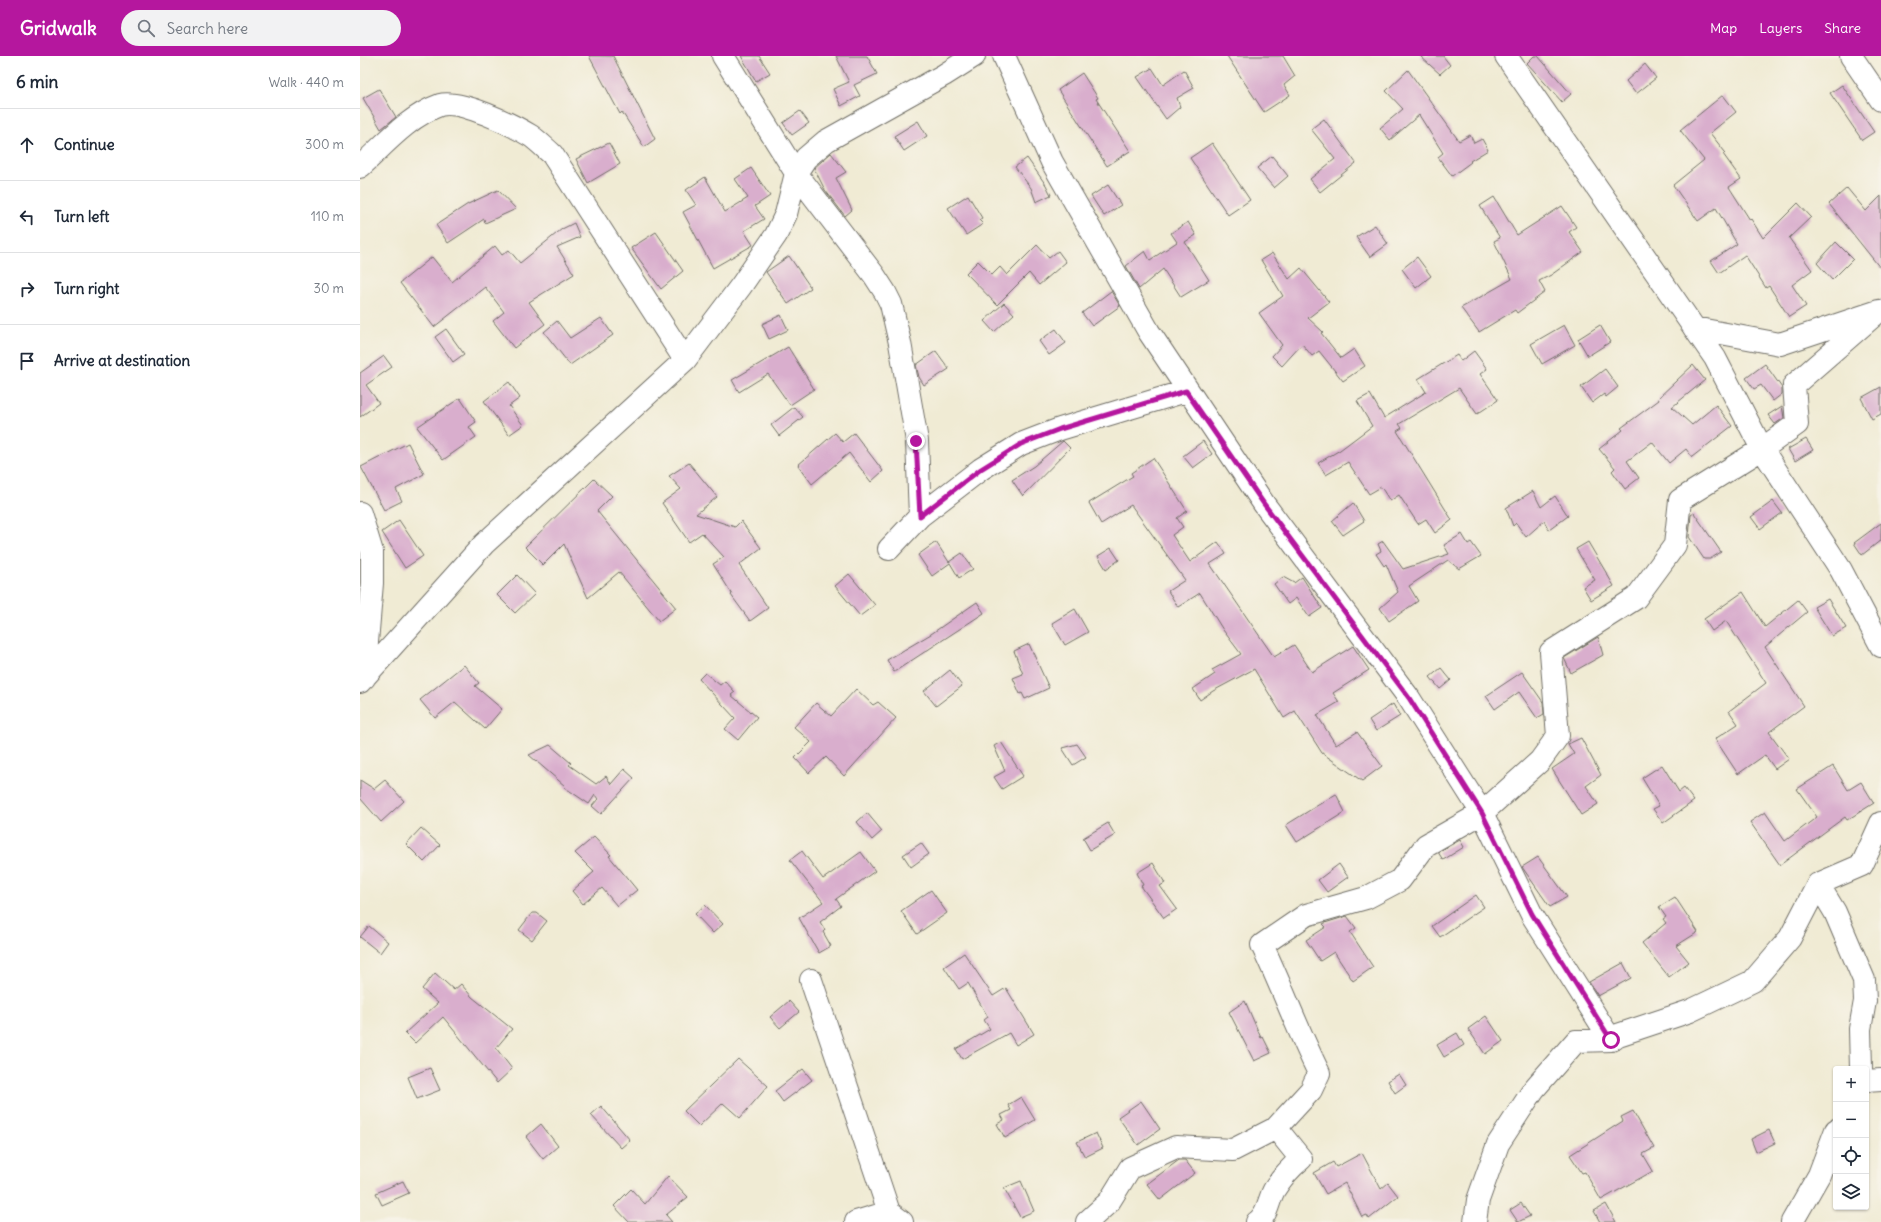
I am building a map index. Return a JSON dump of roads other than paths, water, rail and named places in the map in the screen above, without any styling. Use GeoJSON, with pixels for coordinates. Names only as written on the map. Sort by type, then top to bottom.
{"type":"FeatureCollection","features":[{"type":"Feature","properties":{"kind":"street"},"geometry":{"type":"LineString","coordinates":[[723,56],[796,173],[874,275],[891,304],[900,343],[916,441],[920,516]]}},
{"type":"Feature","properties":{"kind":"street"},"geometry":{"type":"LineString","coordinates":[[362,680],[484,544],[685,360],[741,286],[776,235],[786,214],[796,173],[806,158],[826,141],[938,79],[974,56]]}},
{"type":"Feature","properties":{"kind":"street"},"geometry":{"type":"LineString","coordinates":[[1004,56],[1052,162],[1149,332],[1186,391],[1264,504],[1409,698],[1482,813],[1532,914],[1611,1040]]}},
{"type":"Feature","properties":{"kind":"street"},"geometry":{"type":"LineString","coordinates":[[1506,56],[1715,358],[1762,449],[1841,570],[1881,646]]}},
{"type":"Feature","properties":{"kind":"street"},"geometry":{"type":"LineString","coordinates":[[1851,56],[1881,100]]}},
{"type":"Feature","properties":{"kind":"street"},"geometry":{"type":"LineString","coordinates":[[360,167],[408,124],[441,105],[461,105],[512,125],[532,137],[552,154],[685,360]]}},
{"type":"Feature","properties":{"kind":"street"},"geometry":{"type":"LineString","coordinates":[[1087,1222],[1109,1202],[1130,1168],[1176,1147],[1233,1150],[1276,1128],[1311,1090],[1319,1073],[1306,1048],[1284,993],[1262,945],[1306,915],[1366,898],[1400,880],[1426,846],[1482,813],[1540,761],[1558,736],[1551,652],[1636,598],[1674,545],[1680,500],[1762,449],[1797,424],[1794,385],[1879,311],[1780,344],[1694,328]]}},
{"type":"Feature","properties":{"kind":"street"},"geometry":{"type":"LineString","coordinates":[[889,549],[920,516],[981,469],[1021,444],[1060,429],[1186,391]]}},
{"type":"Feature","properties":{"kind":"street"},"geometry":{"type":"LineString","coordinates":[[360,513],[372,552],[372,583],[362,680]]}},
{"type":"Feature","properties":{"kind":"street"},"geometry":{"type":"LineString","coordinates":[[1475,1222],[1478,1200],[1498,1144],[1534,1089],[1576,1041],[1611,1040],[1618,1035],[1690,1011],[1753,981],[1790,938],[1818,884],[1862,865],[1881,823]]}},
{"type":"Feature","properties":{"kind":"street"},"geometry":{"type":"LineString","coordinates":[[1818,884],[1835,912],[1864,980],[1865,1001],[1860,1029],[1861,1066]]}},
{"type":"Feature","properties":{"kind":"street"},"geometry":{"type":"LineString","coordinates":[[812,980],[895,1217],[856,1222]]}},
{"type":"Feature","properties":{"kind":"street"},"geometry":{"type":"LineString","coordinates":[[1869,1081],[1881,1080]]}},
{"type":"Feature","properties":{"kind":"street"},"geometry":{"type":"LineString","coordinates":[[1257,1222],[1263,1218],[1274,1191],[1285,1173],[1301,1159],[1276,1128]]}},
{"type":"Feature","properties":{"kind":"street"},"geometry":{"type":"LineString","coordinates":[[1792,1222],[1819,1175],[1833,1138]]}},
{"type":"Feature","properties":{"kind":"street"},"geometry":{"type":"LineString","coordinates":[[1461,1222],[1478,1200]]}}]}
